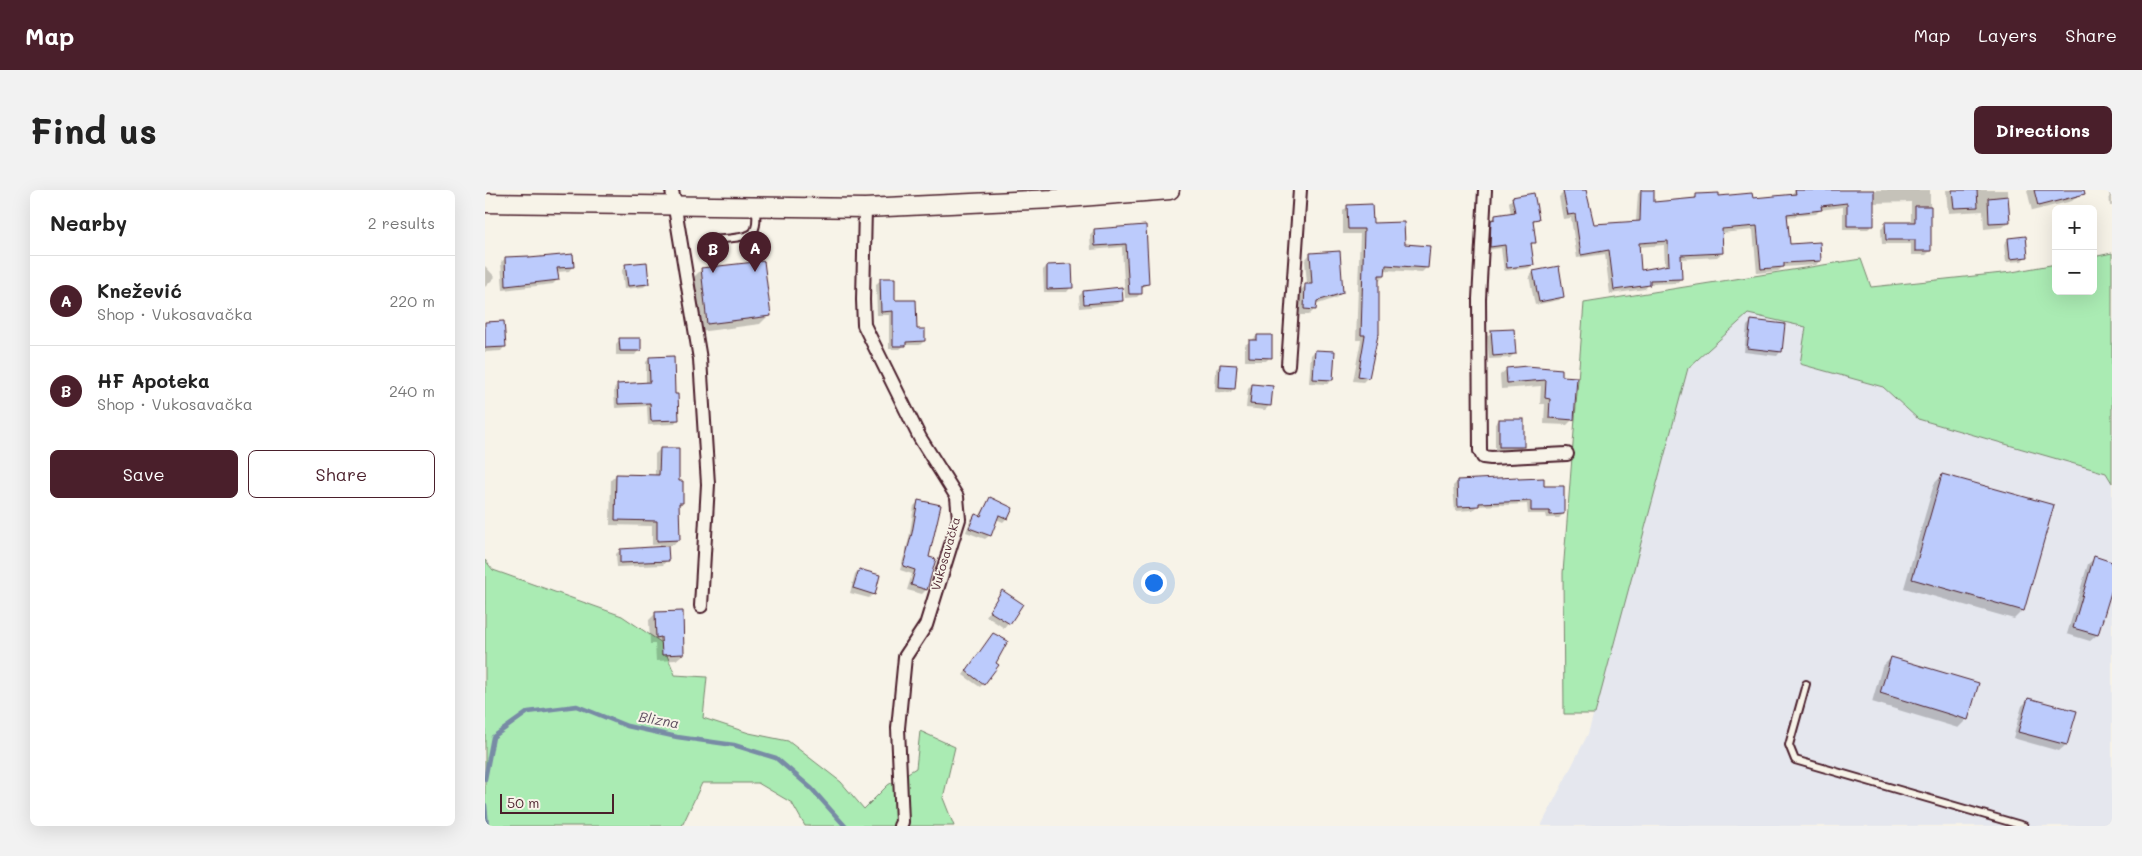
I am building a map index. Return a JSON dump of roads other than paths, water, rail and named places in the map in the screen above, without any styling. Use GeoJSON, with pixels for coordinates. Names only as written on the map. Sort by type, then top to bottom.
{"type":"FeatureCollection","features":[{"type":"Feature","properties":{"kind":"main road"},"geometry":{"type":"LineString","coordinates":[[485,203],[673,197],[756,206],[865,208],[1053,194],[1170,190]]}},
{"type":"Feature","properties":{"kind":"street"},"geometry":{"type":"LineString","coordinates":[[1288,364],[1300,190]]}},
{"type":"Feature","properties":{"kind":"street"},"geometry":{"type":"LineString","coordinates":[[1485,190],[1479,299],[1480,450],[1483,457],[1491,458],[1567,454]]}},
{"type":"Feature","properties":{"kind":"street"},"geometry":{"type":"LineString","coordinates":[[673,197],[700,359],[708,484],[701,606]]}},
{"type":"Feature","properties":{"kind":"street","name":"Vukosavačka"},"geometry":{"type":"LineString","coordinates":[[865,208],[864,325],[920,438],[957,497],[959,519],[925,624],[905,657],[898,728],[902,822],[899,826]]}},
{"type":"Feature","properties":{"kind":"lane"},"geometry":{"type":"LineString","coordinates":[[709,240],[745,236],[753,232],[756,226],[756,206]]}},
{"type":"Feature","properties":{"kind":"lane"},"geometry":{"type":"LineString","coordinates":[[1806,684],[1789,745],[1795,760],[2024,826]]}},
{"type":"Feature","properties":{"kind":"waterway","name":"Blizna"},"geometry":{"type":"LineString","coordinates":[[485,779],[493,737],[528,712],[577,706],[627,726],[677,737],[734,745],[776,758],[812,789],[845,826]]}},
{"type":"Feature","properties":{"kind":"waterway","name":"Blizna"},"geometry":{"type":"LineString","coordinates":[[485,805],[487,826]]}},
{"type":"Feature","properties":{"kind":"place","name":"Knežević"},"geometry":{"type":"Point","coordinates":[755,272]}},
{"type":"Feature","properties":{"kind":"place","name":"HF Apoteka"},"geometry":{"type":"Point","coordinates":[713,273]}}]}
